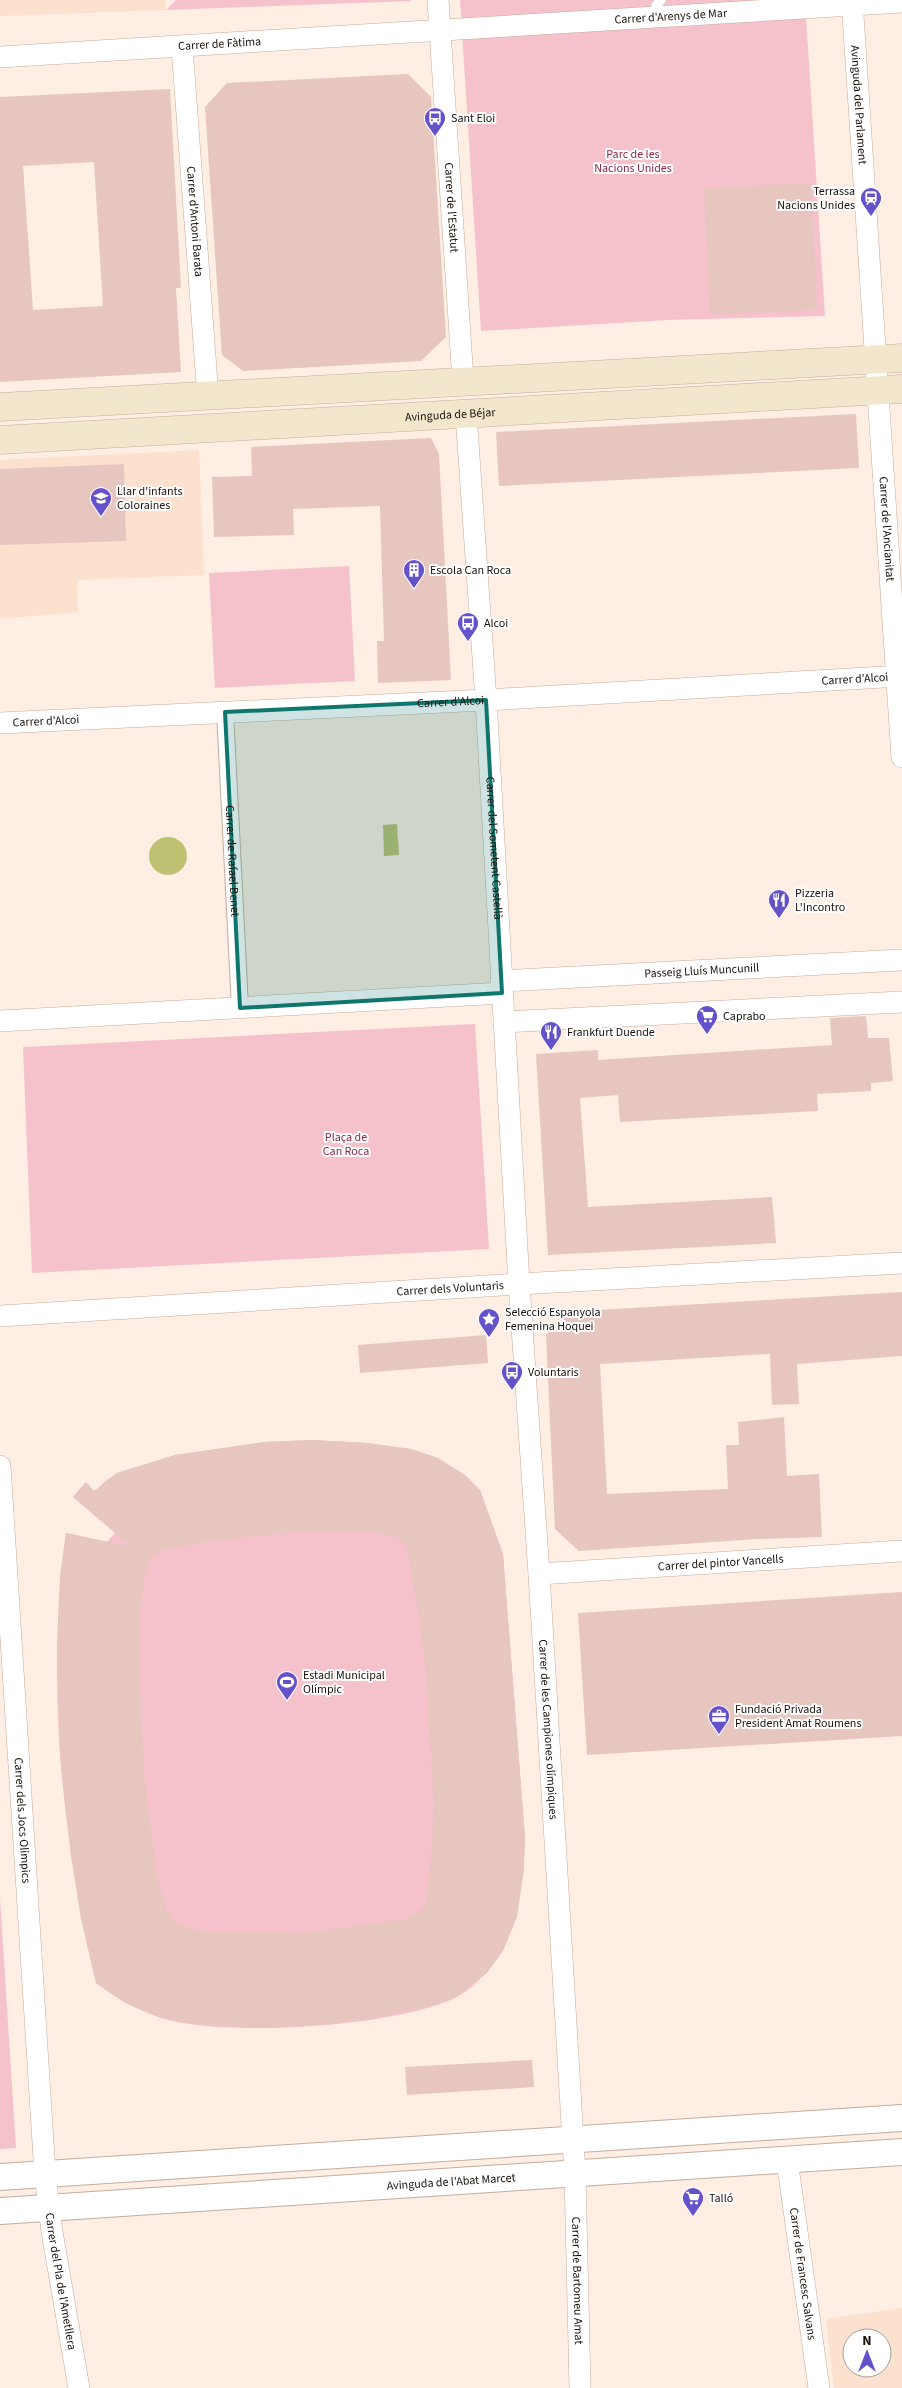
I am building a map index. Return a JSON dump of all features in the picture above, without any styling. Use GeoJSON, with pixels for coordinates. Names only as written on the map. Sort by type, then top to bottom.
{"type":"FeatureCollection","features":[{"type":"Feature","properties":{"kind":"main road"},"geometry":{"type":"LineString","coordinates":[[0,407],[902,358]]}},
{"type":"Feature","properties":{"kind":"main road","name":"Carrer de l'Estatut"},"geometry":{"type":"LineString","coordinates":[[463,382],[466,414]]}},
{"type":"Feature","properties":{"kind":"main road","name":"Avinguda de Béjar"},"geometry":{"type":"LineString","coordinates":[[0,440],[890,390]]}},
{"type":"Feature","properties":{"kind":"street","name":"Carrer de l'Estatut"},"geometry":{"type":"LineString","coordinates":[[438,0],[463,382]]}},
{"type":"Feature","properties":{"kind":"street","name":"Avinguda del Parlament"},"geometry":{"type":"LineString","coordinates":[[852,2],[875,360]]}},
{"type":"Feature","properties":{"kind":"street","name":"Carrer d'Arenys de Mar"},"geometry":{"type":"LineString","coordinates":[[440,30],[658,8],[902,2]]}},
{"type":"Feature","properties":{"kind":"street","name":"Carrer de Fàtima"},"geometry":{"type":"LineString","coordinates":[[0,57],[440,30]]}},
{"type":"Feature","properties":{"kind":"street","name":"Carrer d'Antoni Barata"},"geometry":{"type":"LineString","coordinates":[[182,47],[208,397]]}},
{"type":"Feature","properties":{"kind":"street","name":"Carrer de l'Ancianitat"},"geometry":{"type":"LineString","coordinates":[[875,360],[890,390],[902,757]]}},
{"type":"Feature","properties":{"kind":"street","name":"Carrer del Sometent Castellà"},"geometry":{"type":"LineString","coordinates":[[466,414],[486,700],[519,1284]]}},
{"type":"Feature","properties":{"kind":"street","name":"Carrer d'Alcoi"},"geometry":{"type":"LineString","coordinates":[[0,723],[486,700],[899,676]]}},
{"type":"Feature","properties":{"kind":"street","name":"Carrer de Rafael Benet"},"geometry":{"type":"LineString","coordinates":[[225,712],[240,1008]]}},
{"type":"Feature","properties":{"kind":"street","name":"Passeig Lluís Muncunill"},"geometry":{"type":"LineString","coordinates":[[501,987],[902,960]]}},
{"type":"Feature","properties":{"kind":"street"},"geometry":{"type":"LineString","coordinates":[[0,1021],[240,1008],[501,987]]}},
{"type":"Feature","properties":{"kind":"street"},"geometry":{"type":"LineString","coordinates":[[504,1022],[902,1002]]}},
{"type":"Feature","properties":{"kind":"street","name":"Carrer dels Voluntaris"},"geometry":{"type":"LineString","coordinates":[[0,1316],[519,1284],[902,1263]]}},
{"type":"Feature","properties":{"kind":"street","name":"Carrer de les Campiones olímpiques"},"geometry":{"type":"LineString","coordinates":[[519,1284],[539,1574],[575,2174]]}},
{"type":"Feature","properties":{"kind":"street","name":"Carrer dels Jocs Olimpics"},"geometry":{"type":"LineString","coordinates":[[0,1466],[45,2174]]}},
{"type":"Feature","properties":{"kind":"street","name":"Carrer del pintor Vancells"},"geometry":{"type":"LineString","coordinates":[[539,1574],[902,1551]]}},
{"type":"Feature","properties":{"kind":"street"},"geometry":{"type":"LineString","coordinates":[[0,2177],[902,2118]]}},
{"type":"Feature","properties":{"kind":"street","name":"Avinguda de l'Abat Marcet"},"geometry":{"type":"LineString","coordinates":[[0,2211],[902,2152]]}},
{"type":"Feature","properties":{"kind":"street","name":"Carrer de Francesc Salvans"},"geometry":{"type":"LineString","coordinates":[[787,2160],[819,2388]]}},
{"type":"Feature","properties":{"kind":"street","name":"Carrer del Pla de l'Ametllera"},"geometry":{"type":"LineString","coordinates":[[45,2174],[79,2388]]}},
{"type":"Feature","properties":{"kind":"street","name":"Carrer de Bartomeu Amat"},"geometry":{"type":"LineString","coordinates":[[575,2174],[580,2388]]}},
{"type":"Feature","properties":{"kind":"highlighted area"},"geometry":{"type":"Polygon","coordinates":[[[486,700],[502,993],[240,1008],[225,712],[486,700]]]}},
{"type":"Feature","properties":{"kind":"shaded area"},"geometry":{"type":"Polygon","coordinates":[[[0,0],[165,0],[166,10],[0,16],[0,0]]]}},
{"type":"Feature","properties":{"kind":"shaded area","name":"Llar d'infants Coloraines"},"geometry":{"type":"Polygon","coordinates":[[[199,450],[204,575],[77,580],[78,612],[0,619],[0,460],[199,450]]]}},
{"type":"Feature","properties":{"kind":"shaded area"},"geometry":{"type":"Polygon","coordinates":[[[397,824],[399,855],[384,856],[383,825],[397,824]]]}},
{"type":"Feature","properties":{"kind":"shaded area"},"geometry":{"type":"Polygon","coordinates":[[[168,837],[181,843],[187,856],[181,869],[168,875],[155,869],[149,856],[155,843],[168,837]]]}},
{"type":"Feature","properties":{"kind":"shaded area"},"geometry":{"type":"Polygon","coordinates":[[[902,2308],[902,2388],[834,2388],[826,2319],[902,2308]]]}},
{"type":"Feature","properties":{"kind":"green space"},"geometry":{"type":"Polygon","coordinates":[[[176,0],[411,0],[411,1],[166,10],[176,0]]]}},
{"type":"Feature","properties":{"kind":"green space","name":"Parc de les Nacions Unides"},"geometry":{"type":"Polygon","coordinates":[[[460,0],[805,0],[825,316],[667,320],[481,331],[460,0]]]}},
{"type":"Feature","properties":{"kind":"green space"},"geometry":{"type":"Polygon","coordinates":[[[349,566],[355,681],[215,688],[209,573],[349,566]]]}},
{"type":"Feature","properties":{"kind":"green space","name":"Plaça de Can Roca"},"geometry":{"type":"Polygon","coordinates":[[[475,1024],[489,1249],[32,1273],[23,1047],[475,1024]]]}},
{"type":"Feature","properties":{"kind":"green space","name":"Estadi Municipal Olímpic"},"geometry":{"type":"Polygon","coordinates":[[[313,1440],[367,1443],[411,1449],[438,1458],[465,1475],[480,1490],[503,1554],[525,1838],[523,1876],[505,1927],[485,1974],[475,1984],[455,1998],[428,2008],[392,2016],[310,2026],[226,2027],[190,2024],[161,2018],[131,2005],[104,1989],[140,1954],[93,1970],[72,1862],[65,1808],[57,1698],[57,1642],[66,1533],[107,1542],[115,1533],[73,1497],[86,1482],[96,1494],[103,1483],[117,1473],[175,1455],[265,1442],[313,1440]]]}},
{"type":"Feature","properties":{"kind":"green space"},"geometry":{"type":"Polygon","coordinates":[[[0,1898],[16,2148],[0,2149],[0,1898]]]}},
{"type":"Feature","properties":{"kind":"building"},"geometry":{"type":"Polygon","coordinates":[[[408,74],[431,97],[446,337],[421,361],[243,371],[222,355],[205,107],[227,83],[408,74]]]}},
{"type":"Feature","properties":{"kind":"building"},"geometry":{"type":"Polygon","coordinates":[[[170,89],[181,288],[176,288],[181,372],[0,382],[0,97],[170,89]],[[94,162],[23,166],[33,310],[103,306],[94,162]]]}},
{"type":"Feature","properties":{"kind":"building"},"geometry":{"type":"Polygon","coordinates":[[[811,183],[817,310],[710,314],[704,188],[811,183]]]}},
{"type":"Feature","properties":{"kind":"building"},"geometry":{"type":"Polygon","coordinates":[[[856,414],[859,468],[499,486],[496,432],[856,414]]]}},
{"type":"Feature","properties":{"kind":"building","name":"Escola Can Roca"},"geometry":{"type":"Polygon","coordinates":[[[431,438],[439,454],[451,680],[378,683],[377,641],[384,641],[380,506],[293,509],[294,535],[214,537],[212,477],[252,476],[251,447],[431,438]]]}},
{"type":"Feature","properties":{"kind":"building"},"geometry":{"type":"Polygon","coordinates":[[[124,464],[126,541],[0,545],[0,469],[124,464]]]}},
{"type":"Feature","properties":{"kind":"building"},"geometry":{"type":"Polygon","coordinates":[[[866,1016],[868,1038],[889,1038],[893,1081],[871,1083],[871,1091],[817,1094],[818,1111],[620,1122],[618,1095],[580,1098],[588,1207],[772,1197],[776,1243],[548,1255],[536,1054],[598,1050],[598,1060],[832,1045],[830,1018],[866,1016]]]}},
{"type":"Feature","properties":{"kind":"building"},"geometry":{"type":"Polygon","coordinates":[[[902,1292],[902,1356],[797,1364],[799,1404],[772,1405],[770,1354],[600,1364],[607,1494],[728,1489],[726,1445],[739,1445],[738,1422],[784,1417],[787,1476],[819,1474],[822,1537],[758,1539],[579,1551],[555,1529],[546,1335],[564,1312],[902,1292]]]}},
{"type":"Feature","properties":{"kind":"building"},"geometry":{"type":"Polygon","coordinates":[[[486,1335],[488,1363],[360,1373],[358,1345],[486,1335]]]}},
{"type":"Feature","properties":{"kind":"building"},"geometry":{"type":"Polygon","coordinates":[[[313,1440],[367,1443],[411,1449],[438,1458],[465,1475],[480,1490],[503,1554],[525,1838],[523,1876],[517,1917],[503,1951],[487,1973],[456,1997],[431,2006],[361,2020],[304,2026],[251,2028],[187,2023],[162,2018],[125,2003],[96,1983],[81,1919],[71,1856],[60,1756],[57,1647],[60,1576],[66,1533],[132,1547],[73,1497],[86,1482],[94,1491],[117,1473],[175,1455],[265,1442],[313,1440]],[[364,1531],[294,1532],[210,1541],[163,1550],[151,1557],[145,1572],[140,1611],[141,1716],[145,1783],[158,1882],[168,1914],[177,1923],[196,1930],[220,1932],[306,1933],[405,1919],[424,1907],[427,1897],[431,1858],[434,1805],[425,1660],[407,1548],[397,1537],[364,1531]]]}},
{"type":"Feature","properties":{"kind":"building"},"geometry":{"type":"Polygon","coordinates":[[[902,1592],[902,1736],[587,1755],[578,1613],[902,1592]]]}},
{"type":"Feature","properties":{"kind":"building"},"geometry":{"type":"Polygon","coordinates":[[[532,2060],[534,2087],[407,2095],[405,2067],[532,2060]]]}},
{"type":"Feature","properties":{"kind":"place","name":"Sant Eloi"},"geometry":{"type":"Point","coordinates":[435,137]}},
{"type":"Feature","properties":{"kind":"place","name":"Terrassa Nacions Unides"},"geometry":{"type":"Point","coordinates":[871,217]}},
{"type":"Feature","properties":{"kind":"place","name":"Llar d'infants Coloraines"},"geometry":{"type":"Point","coordinates":[101,517]}},
{"type":"Feature","properties":{"kind":"place","name":"Escola Can Roca"},"geometry":{"type":"Point","coordinates":[414,589]}},
{"type":"Feature","properties":{"kind":"place","name":"Alcoi"},"geometry":{"type":"Point","coordinates":[468,642]}},
{"type":"Feature","properties":{"kind":"place","name":"Pizzeria L'Incontro"},"geometry":{"type":"Point","coordinates":[779,919]}},
{"type":"Feature","properties":{"kind":"place","name":"Caprabo"},"geometry":{"type":"Point","coordinates":[707,1035]}},
{"type":"Feature","properties":{"kind":"place","name":"Frankfurt Duende"},"geometry":{"type":"Point","coordinates":[551,1051]}},
{"type":"Feature","properties":{"kind":"place","name":"Selecció Espanyola Femenina Hoquei"},"geometry":{"type":"Point","coordinates":[489,1338]}},
{"type":"Feature","properties":{"kind":"place","name":"Voluntaris"},"geometry":{"type":"Point","coordinates":[512,1391]}},
{"type":"Feature","properties":{"kind":"place","name":"Estadi Municipal Olímpic"},"geometry":{"type":"Point","coordinates":[287,1701]}},
{"type":"Feature","properties":{"kind":"place","name":"Fundació Privada President Amat Roumens"},"geometry":{"type":"Point","coordinates":[719,1735]}},
{"type":"Feature","properties":{"kind":"place","name":"Talló"},"geometry":{"type":"Point","coordinates":[693,2217]}}]}
